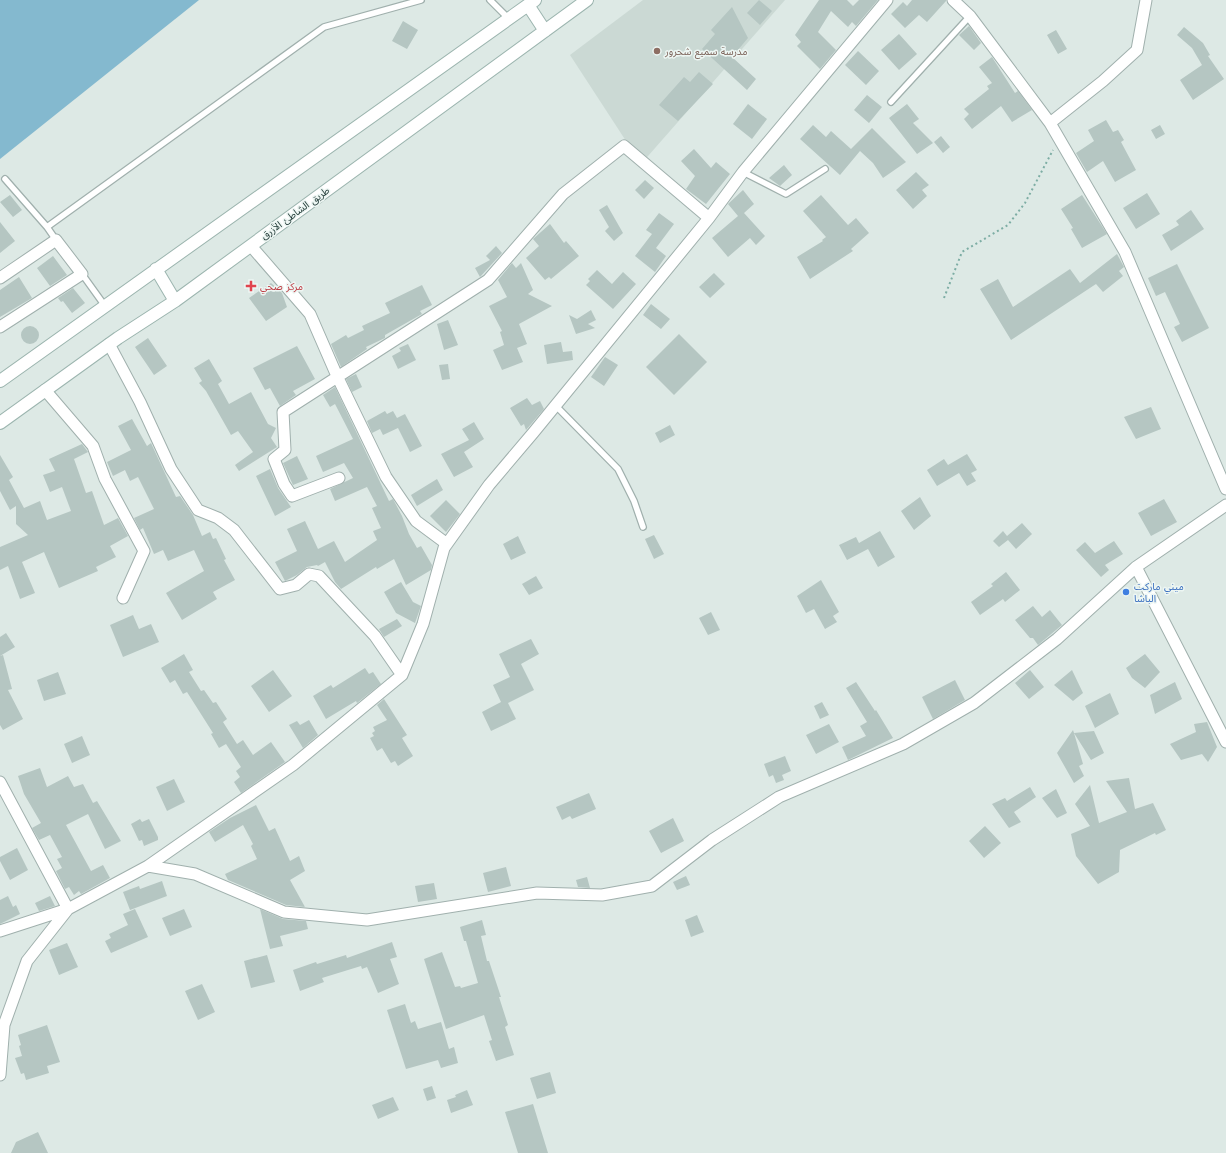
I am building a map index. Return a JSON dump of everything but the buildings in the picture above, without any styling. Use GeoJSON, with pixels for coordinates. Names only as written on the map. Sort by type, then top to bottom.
{"type":"FeatureCollection","features":[{"type":"Feature","properties":{"kind":"main road","name":"طريق الشاطئ الأزرق"},"geometry":{"type":"LineString","coordinates":[[0,423],[109,344],[175,300],[251,246],[587,0]]}},
{"type":"Feature","properties":{"kind":"main road"},"geometry":{"type":"LineString","coordinates":[[0,381],[532,3],[545,31]]}},
{"type":"Feature","properties":{"kind":"main road"},"geometry":{"type":"LineString","coordinates":[[156,269],[175,300]]}},
{"type":"Feature","properties":{"kind":"street"},"geometry":{"type":"LineString","coordinates":[[0,931],[68,909],[148,866],[293,766],[402,675],[423,624],[444,548],[489,485],[556,406],[709,218],[743,172],[887,0]]}},
{"type":"Feature","properties":{"kind":"street"},"geometry":{"type":"LineString","coordinates":[[953,0],[970,16],[1050,123],[1125,252],[1226,489]]}},
{"type":"Feature","properties":{"kind":"street"},"geometry":{"type":"LineString","coordinates":[[1050,123],[1103,81],[1137,50],[1146,0]]}},
{"type":"Feature","properties":{"kind":"street"},"geometry":{"type":"LineString","coordinates":[[339,478],[292,496],[284,484],[274,460],[285,450],[283,412],[488,280],[563,194],[624,146],[709,218]]}},
{"type":"Feature","properties":{"kind":"street"},"geometry":{"type":"LineString","coordinates":[[0,278],[56,240],[82,274],[0,327]]}},
{"type":"Feature","properties":{"kind":"street"},"geometry":{"type":"LineString","coordinates":[[251,246],[310,314],[337,376],[386,477],[416,521],[447,544]]}},
{"type":"Feature","properties":{"kind":"street"},"geometry":{"type":"LineString","coordinates":[[109,344],[140,402],[171,470],[198,510],[218,518],[234,530],[280,589],[296,584],[309,574],[319,576],[375,636],[402,675]]}},
{"type":"Feature","properties":{"kind":"street"},"geometry":{"type":"LineString","coordinates":[[45,390],[93,446],[105,479],[144,551],[123,598]]}},
{"type":"Feature","properties":{"kind":"street"},"geometry":{"type":"LineString","coordinates":[[148,866],[195,874],[284,912],[367,920],[537,893],[602,895],[652,886],[712,840],[780,797],[903,744],[974,703],[1058,639],[1136,566],[1226,505]]}},
{"type":"Feature","properties":{"kind":"street"},"geometry":{"type":"LineString","coordinates":[[1136,566],[1226,742]]}},
{"type":"Feature","properties":{"kind":"street"},"geometry":{"type":"LineString","coordinates":[[0,782],[68,909]]}},
{"type":"Feature","properties":{"kind":"street"},"geometry":{"type":"LineString","coordinates":[[0,1075],[4,1026],[27,962],[68,909]]}},
{"type":"Feature","properties":{"kind":"lane"},"geometry":{"type":"LineString","coordinates":[[47,227],[324,27],[421,0]]}},
{"type":"Feature","properties":{"kind":"lane"},"geometry":{"type":"LineString","coordinates":[[490,0],[509,19]]}},
{"type":"Feature","properties":{"kind":"lane"},"geometry":{"type":"LineString","coordinates":[[891,102],[970,16]]}},
{"type":"Feature","properties":{"kind":"lane"},"geometry":{"type":"LineString","coordinates":[[743,172],[786,194],[825,169]]}},
{"type":"Feature","properties":{"kind":"lane"},"geometry":{"type":"LineString","coordinates":[[5,179],[47,227],[56,240]]}},
{"type":"Feature","properties":{"kind":"lane"},"geometry":{"type":"LineString","coordinates":[[82,274],[105,306]]}},
{"type":"Feature","properties":{"kind":"lane"},"geometry":{"type":"LineString","coordinates":[[556,406],[618,469],[634,501],[643,527]]}},
{"type":"Feature","properties":{"kind":"path"},"geometry":{"type":"LineString","coordinates":[[944,298],[962,252],[1008,225],[1025,203],[1058,138]]}},
{"type":"Feature","properties":{"kind":"shaded area"},"geometry":{"type":"Polygon","coordinates":[[[643,0],[785,0],[641,164],[570,55],[643,0]]]}},
{"type":"Feature","properties":{"kind":"water"},"geometry":{"type":"Polygon","coordinates":[[[0,0],[199,0],[0,159],[0,0]]]}},
{"type":"Feature","properties":{"kind":"place","name":"مدرسة سميع شحرور"},"geometry":{"type":"Point","coordinates":[657,51]}},
{"type":"Feature","properties":{"kind":"place","name":"مركز صحي"},"geometry":{"type":"Point","coordinates":[251,286]}},
{"type":"Feature","properties":{"kind":"place","name":"ميني ماركت الباشا"},"geometry":{"type":"Point","coordinates":[1126,592]}}]}
